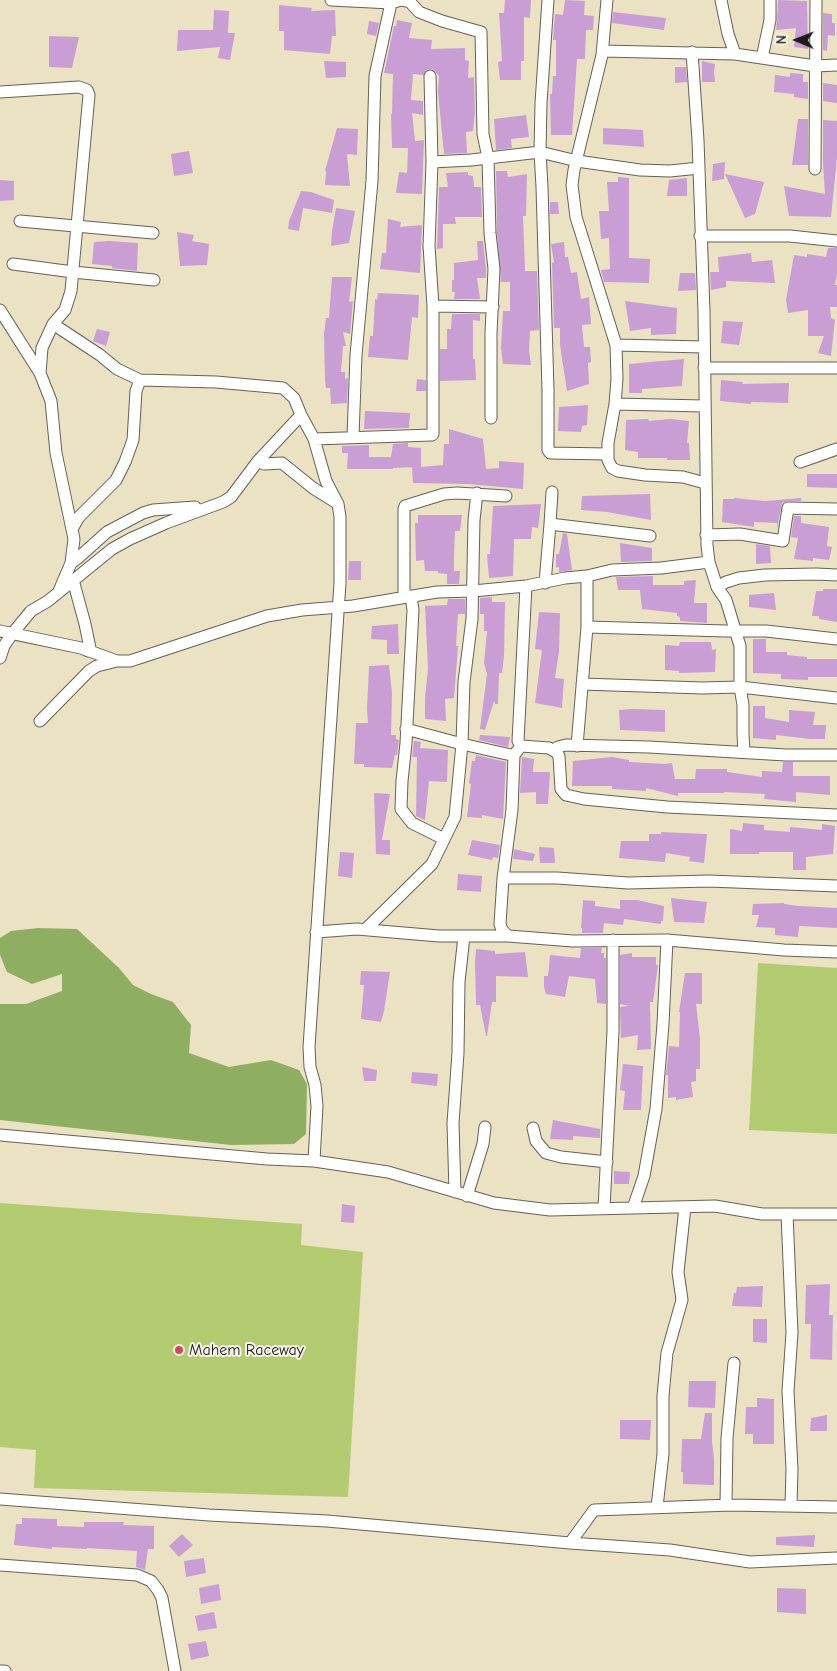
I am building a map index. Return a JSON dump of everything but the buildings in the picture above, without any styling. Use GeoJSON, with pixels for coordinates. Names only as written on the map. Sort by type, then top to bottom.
{"type":"FeatureCollection","features":[{"type":"Feature","properties":{"kind":"street"},"geometry":{"type":"LineString","coordinates":[[331,0],[391,3],[402,0],[410,1],[419,12],[442,21],[481,32],[483,134],[488,158],[490,233],[494,269],[491,333],[491,418]]}},
{"type":"Feature","properties":{"kind":"street"},"geometry":{"type":"LineString","coordinates":[[548,0],[541,104],[540,152],[548,390],[548,450],[550,453],[607,454]]}},
{"type":"Feature","properties":{"kind":"street"},"geometry":{"type":"LineString","coordinates":[[607,0],[603,50],[572,185],[576,217],[616,345],[618,363],[615,404],[607,454],[612,468],[618,471],[645,476],[683,478],[705,483]]}},
{"type":"Feature","properties":{"kind":"street"},"geometry":{"type":"LineString","coordinates":[[721,0],[728,34],[735,54]]}},
{"type":"Feature","properties":{"kind":"street"},"geometry":{"type":"LineString","coordinates":[[762,58],[770,20],[770,0]]}},
{"type":"Feature","properties":{"kind":"street"},"geometry":{"type":"LineString","coordinates":[[815,169],[816,0]]}},
{"type":"Feature","properties":{"kind":"street"},"geometry":{"type":"LineString","coordinates":[[353,437],[356,355],[372,180],[375,76],[391,3]]}},
{"type":"Feature","properties":{"kind":"street"},"geometry":{"type":"LineString","coordinates":[[603,50],[735,54],[815,66],[837,65]]}},
{"type":"Feature","properties":{"kind":"street"},"geometry":{"type":"LineString","coordinates":[[692,52],[699,168],[704,347],[706,536],[709,562],[717,587],[726,600],[740,646],[740,688],[743,705],[744,752]]}},
{"type":"Feature","properties":{"kind":"street"},"geometry":{"type":"LineString","coordinates":[[314,439],[432,436],[433,434],[434,306],[429,246],[432,162],[430,76]]}},
{"type":"Feature","properties":{"kind":"street"},"geometry":{"type":"LineString","coordinates":[[0,92],[79,87],[87,90],[89,95],[71,291],[65,310],[54,324],[42,348],[40,373]]}},
{"type":"Feature","properties":{"kind":"street"},"geometry":{"type":"LineString","coordinates":[[432,162],[540,152],[577,161],[640,170],[670,171],[699,168]]}},
{"type":"Feature","properties":{"kind":"street"},"geometry":{"type":"LineString","coordinates":[[20,221],[154,233]]}},
{"type":"Feature","properties":{"kind":"street"},"geometry":{"type":"LineString","coordinates":[[700,236],[790,236],[837,241]]}},
{"type":"Feature","properties":{"kind":"street"},"geometry":{"type":"LineString","coordinates":[[13,264],[154,280]]}},
{"type":"Feature","properties":{"kind":"street"},"geometry":{"type":"LineString","coordinates":[[434,306],[493,307]]}},
{"type":"Feature","properties":{"kind":"street"},"geometry":{"type":"LineString","coordinates":[[0,310],[40,373],[51,401],[56,453],[74,539],[71,563],[58,593]]}},
{"type":"Feature","properties":{"kind":"street"},"geometry":{"type":"LineString","coordinates":[[54,324],[100,355],[117,369],[140,380],[216,382],[283,388],[294,398],[314,439],[326,481],[338,504],[340,517],[340,583],[309,1047],[317,1106],[314,1161]]}},
{"type":"Feature","properties":{"kind":"street"},"geometry":{"type":"LineString","coordinates":[[616,345],[704,347]]}},
{"type":"Feature","properties":{"kind":"street"},"geometry":{"type":"LineString","coordinates":[[704,368],[837,368]]}},
{"type":"Feature","properties":{"kind":"street"},"geometry":{"type":"LineString","coordinates":[[72,529],[79,517],[116,480],[125,462],[133,440],[136,391],[140,380]]}},
{"type":"Feature","properties":{"kind":"street"},"geometry":{"type":"LineString","coordinates":[[615,404],[704,406]]}},
{"type":"Feature","properties":{"kind":"street"},"geometry":{"type":"LineString","coordinates":[[0,658],[4,646],[31,611],[58,593],[112,549],[166,523],[223,502],[231,497],[258,461],[301,415]]}},
{"type":"Feature","properties":{"kind":"street"},"geometry":{"type":"LineString","coordinates":[[800,462],[837,450]]}},
{"type":"Feature","properties":{"kind":"street"},"geometry":{"type":"LineString","coordinates":[[258,461],[264,464],[282,463],[313,488],[338,504]]}},
{"type":"Feature","properties":{"kind":"street"},"geometry":{"type":"LineString","coordinates":[[71,563],[107,532],[143,513],[153,510],[194,508],[220,499],[238,489]]}},
{"type":"Feature","properties":{"kind":"street"},"geometry":{"type":"LineString","coordinates":[[545,583],[552,492]]}},
{"type":"Feature","properties":{"kind":"street"},"geometry":{"type":"LineString","coordinates":[[444,839],[412,823],[401,809],[413,610],[408,596],[404,509],[405,506],[444,494],[477,493],[506,496]]}},
{"type":"Feature","properties":{"kind":"street"},"geometry":{"type":"LineString","coordinates":[[366,930],[432,864],[455,817],[462,744],[464,682],[472,619],[474,520],[477,493]]}},
{"type":"Feature","properties":{"kind":"street"},"geometry":{"type":"LineString","coordinates":[[706,536],[740,534],[783,541],[788,508],[837,509]]}},
{"type":"Feature","properties":{"kind":"street"},"geometry":{"type":"LineString","coordinates":[[550,524],[650,536]]}},
{"type":"Feature","properties":{"kind":"street"},"geometry":{"type":"LineString","coordinates":[[40,722],[89,671],[97,666],[117,661],[130,661],[267,616],[302,610],[353,606],[437,592],[526,586],[612,570],[661,568],[709,562]]}},
{"type":"Feature","properties":{"kind":"street"},"geometry":{"type":"LineString","coordinates":[[717,587],[739,578],[765,575],[837,575]]}},
{"type":"Feature","properties":{"kind":"street"},"geometry":{"type":"LineString","coordinates":[[578,746],[587,626],[587,576]]}},
{"type":"Feature","properties":{"kind":"street"},"geometry":{"type":"LineString","coordinates":[[73,580],[85,624],[90,648],[88,651]]}},
{"type":"Feature","properties":{"kind":"street"},"geometry":{"type":"LineString","coordinates":[[508,936],[502,930],[500,924],[503,878],[518,750],[517,736],[526,586]]}},
{"type":"Feature","properties":{"kind":"street"},"geometry":{"type":"LineString","coordinates":[[587,626],[766,631],[837,640]]}},
{"type":"Feature","properties":{"kind":"street"},"geometry":{"type":"LineString","coordinates":[[0,631],[88,651],[117,661]]}},
{"type":"Feature","properties":{"kind":"street"},"geometry":{"type":"LineString","coordinates":[[582,684],[740,688],[837,698]]}},
{"type":"Feature","properties":{"kind":"street"},"geometry":{"type":"LineString","coordinates":[[406,729],[510,756],[518,750],[549,748],[554,750],[559,756],[563,793],[584,799],[667,807],[837,815]]}},
{"type":"Feature","properties":{"kind":"street"},"geometry":{"type":"LineString","coordinates":[[554,750],[561,746],[649,747],[786,755],[837,755]]}},
{"type":"Feature","properties":{"kind":"street"},"geometry":{"type":"LineString","coordinates":[[503,878],[558,878],[628,883],[709,881],[837,886]]}},
{"type":"Feature","properties":{"kind":"street"},"geometry":{"type":"LineString","coordinates":[[316,932],[357,929],[439,936],[508,936],[573,941],[667,940],[784,950],[837,952]]}},
{"type":"Feature","properties":{"kind":"street"},"geometry":{"type":"LineString","coordinates":[[454,1192],[453,1123],[464,936]]}},
{"type":"Feature","properties":{"kind":"street"},"geometry":{"type":"LineString","coordinates":[[604,1208],[613,1031],[613,940]]}},
{"type":"Feature","properties":{"kind":"street"},"geometry":{"type":"LineString","coordinates":[[634,1208],[644,1176],[656,1109],[667,940]]}},
{"type":"Feature","properties":{"kind":"street"},"geometry":{"type":"LineString","coordinates":[[467,1196],[483,1144],[485,1127]]}},
{"type":"Feature","properties":{"kind":"street"},"geometry":{"type":"LineString","coordinates":[[533,1128],[536,1141],[546,1153],[561,1157],[607,1162]]}},
{"type":"Feature","properties":{"kind":"street"},"geometry":{"type":"LineString","coordinates":[[0,1135],[267,1159],[314,1161],[388,1172],[494,1203],[550,1210],[715,1206],[756,1214],[837,1214]]}},
{"type":"Feature","properties":{"kind":"street"},"geometry":{"type":"LineString","coordinates":[[657,1507],[663,1454],[663,1396],[666,1353],[682,1300],[678,1272],[685,1207]]}},
{"type":"Feature","properties":{"kind":"street"},"geometry":{"type":"LineString","coordinates":[[787,1214],[792,1333],[788,1391],[792,1469],[791,1506]]}},
{"type":"Feature","properties":{"kind":"street"},"geometry":{"type":"LineString","coordinates":[[726,1505],[727,1438],[734,1363]]}},
{"type":"Feature","properties":{"kind":"street"},"geometry":{"type":"LineString","coordinates":[[0,1499],[327,1521],[670,1550],[750,1562],[837,1558]]}},
{"type":"Feature","properties":{"kind":"street"},"geometry":{"type":"LineString","coordinates":[[570,1543],[594,1510],[726,1505],[837,1507]]}},
{"type":"Feature","properties":{"kind":"street"},"geometry":{"type":"LineString","coordinates":[[0,1565],[137,1575],[151,1581],[162,1598],[175,1671]]}},
{"type":"Feature","properties":{"kind":"street"},"geometry":{"type":"LineString","coordinates":[[0,1671],[5,1671]]}},
{"type":"Feature","properties":{"kind":"green space"},"geometry":{"type":"Polygon","coordinates":[[[38,928],[77,929],[119,968],[133,985],[173,1002],[191,1025],[189,1053],[229,1067],[271,1060],[299,1070],[307,1084],[306,1134],[294,1144],[231,1145],[0,1120],[0,1004],[26,1004],[62,991],[62,974],[32,984],[7,972],[0,955],[0,938],[11,931],[38,928]]]}},
{"type":"Feature","properties":{"kind":"green space"},"geometry":{"type":"Polygon","coordinates":[[[758,963],[837,968],[837,1134],[749,1130],[758,963]]]}},
{"type":"Feature","properties":{"kind":"green space","name":"Mahem Raceway"},"geometry":{"type":"Polygon","coordinates":[[[0,1203],[302,1224],[301,1245],[363,1252],[348,1497],[34,1488],[36,1450],[0,1447],[0,1203]]]}},
{"type":"Feature","properties":{"kind":"place","name":"Mahem Raceway"},"geometry":{"type":"Point","coordinates":[179,1350]}}]}
